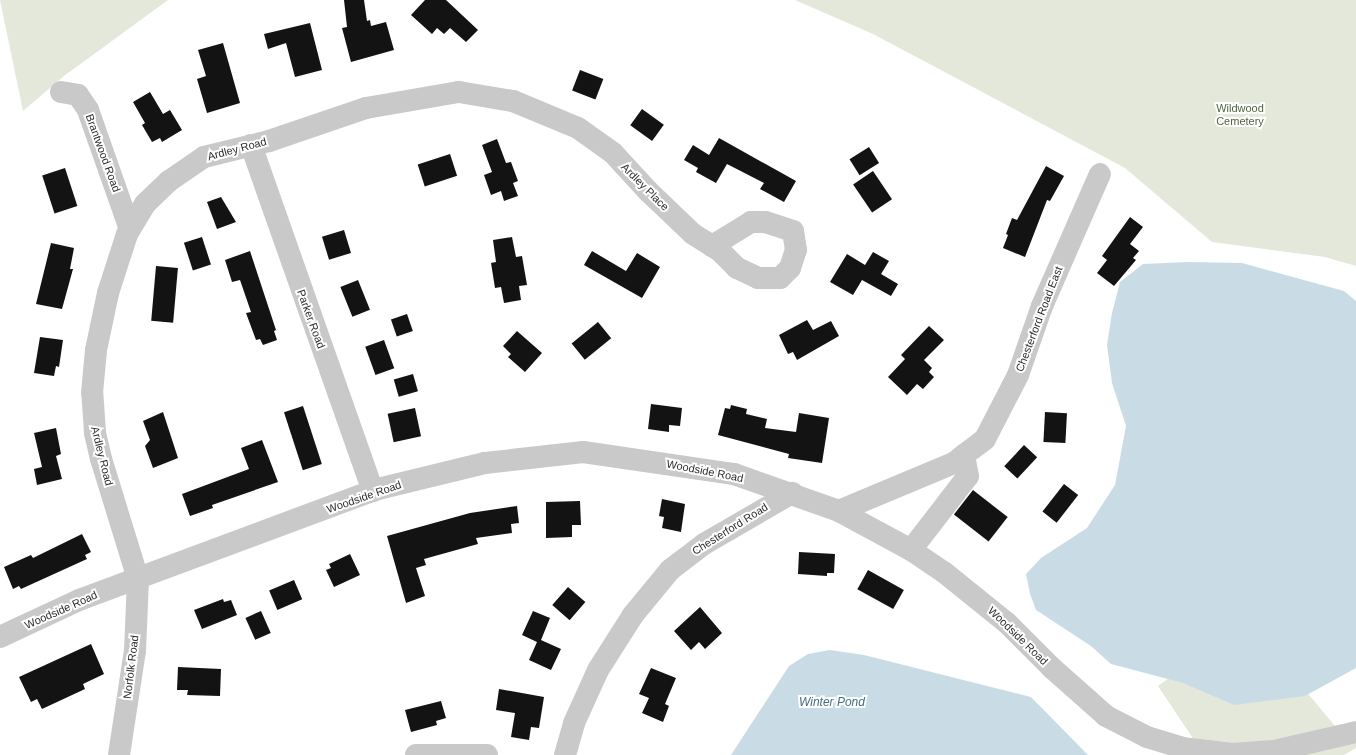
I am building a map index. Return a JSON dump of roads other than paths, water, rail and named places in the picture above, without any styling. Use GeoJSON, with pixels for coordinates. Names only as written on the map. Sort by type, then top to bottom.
{"type":"FeatureCollection","features":[{"type":"Feature","properties":{"kind":"street","name":"Brantwood Road"},"geometry":{"type":"LineString","coordinates":[[61,92],[78,96],[88,110],[130,229]]}},
{"type":"Feature","properties":{"kind":"street","name":"Ardley Road"},"geometry":{"type":"LineString","coordinates":[[138,579],[94,432],[92,393],[96,350],[108,293],[130,229],[145,204],[169,180],[204,157],[251,145],[366,108],[459,92],[513,101],[578,128]]}},
{"type":"Feature","properties":{"kind":"street","name":"Ardley Place"},"geometry":{"type":"LineString","coordinates":[[578,128],[613,153],[682,223],[712,246]]}},
{"type":"Feature","properties":{"kind":"street","name":"Parker Road"},"geometry":{"type":"LineString","coordinates":[[251,145],[373,491]]}},
{"type":"Feature","properties":{"kind":"street","name":"Chesterford Road East"},"geometry":{"type":"LineString","coordinates":[[839,511],[954,463],[985,439],[1018,375],[1042,306],[1100,174]]}},
{"type":"Feature","properties":{"kind":"street","name":"Woodside Road"},"geometry":{"type":"LineString","coordinates":[[0,637],[79,600],[373,491],[485,463],[583,452],[734,474],[792,493],[839,511],[911,550],[945,573],[1008,623],[1052,668],[1106,716],[1147,737],[1182,748],[1233,754],[1274,751],[1356,732]]}},
{"type":"Feature","properties":{"kind":"street"},"geometry":{"type":"LineString","coordinates":[[911,550],[968,476],[964,455]]}},
{"type":"Feature","properties":{"kind":"street","name":"Chesterford Road"},"geometry":{"type":"LineString","coordinates":[[565,755],[574,723],[598,670],[633,615],[670,570],[704,544],[792,493]]}},
{"type":"Feature","properties":{"kind":"street","name":"Norfolk Road"},"geometry":{"type":"LineString","coordinates":[[119,755],[135,651],[138,579]]}},
{"type":"Feature","properties":{"kind":"street"},"geometry":{"type":"LineString","coordinates":[[416,755],[487,755]]}},
{"type":"Feature","properties":{"kind":"water"},"geometry":{"type":"Polygon","coordinates":[[[1188,262],[1242,263],[1344,291],[1356,301],[1356,668],[1305,696],[1234,705],[1183,683],[1111,664],[1091,646],[1036,610],[1030,594],[1026,574],[1041,558],[1087,528],[1115,485],[1126,426],[1112,383],[1107,345],[1112,313],[1120,282],[1143,264],[1188,262]]]}},
{"type":"Feature","properties":{"kind":"water","name":"Winter Pond"},"geometry":{"type":"Polygon","coordinates":[[[830,650],[864,655],[1031,697],[1088,755],[731,755],[789,666],[808,654],[830,650]]]}},
{"type":"Feature","properties":{"kind":"park label","name":"Wildwood Cemetery"},"geometry":{"type":"Point","coordinates":[1240,115]}}]}
